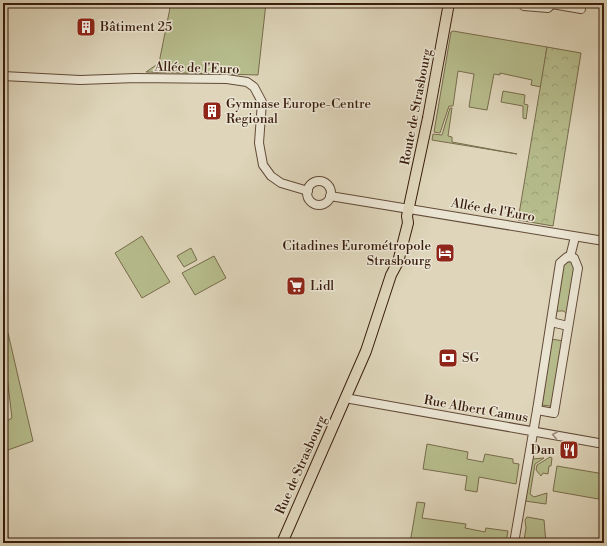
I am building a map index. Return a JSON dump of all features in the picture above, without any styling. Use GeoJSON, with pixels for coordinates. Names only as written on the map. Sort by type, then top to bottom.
{"type":"FeatureCollection","features":[{"type":"Feature","properties":{"kind":"main road","name":"Route de Strasbourg"},"geometry":{"type":"LineString","coordinates":[[345,398],[366,351],[391,275],[402,248],[449,3]]}},
{"type":"Feature","properties":{"kind":"main road","name":"Rue de Strasbourg"},"geometry":{"type":"LineString","coordinates":[[282,543],[345,398]]}},
{"type":"Feature","properties":{"kind":"street"},"geometry":{"type":"LineString","coordinates":[[524,6],[548,8],[552,4],[580,9]]}},
{"type":"Feature","properties":{"kind":"street","name":"Allée de l'Euro"},"geometry":{"type":"LineString","coordinates":[[3,76],[80,80],[136,78],[227,79],[247,82],[254,87],[262,102],[259,142],[264,165],[271,176],[281,183],[308,191]]}},
{"type":"Feature","properties":{"kind":"street"},"geometry":{"type":"LineString","coordinates":[[320,181],[330,188],[330,196],[326,202],[315,204],[310,200],[308,191],[311,185],[320,181]]}},
{"type":"Feature","properties":{"kind":"street","name":"Allée de l'Euro"},"geometry":{"type":"LineString","coordinates":[[330,196],[408,212],[604,241]]}},
{"type":"Feature","properties":{"kind":"street"},"geometry":{"type":"LineString","coordinates":[[570,257],[575,237]]}},
{"type":"Feature","properties":{"kind":"street"},"geometry":{"type":"LineString","coordinates":[[514,543],[534,431],[560,263],[564,259],[570,257]]}},
{"type":"Feature","properties":{"kind":"street"},"geometry":{"type":"LineString","coordinates":[[537,410],[554,413],[578,268],[576,261],[570,257]]}},
{"type":"Feature","properties":{"kind":"street"},"geometry":{"type":"LineString","coordinates":[[551,322],[568,326]]}},
{"type":"Feature","properties":{"kind":"street","name":"Rue Albert Camus"},"geometry":{"type":"LineString","coordinates":[[345,398],[604,444]]}},
{"type":"Feature","properties":{"kind":"green space"},"geometry":{"type":"Polygon","coordinates":[[[171,3],[266,3],[258,75],[146,72],[159,63],[171,3]]]}},
{"type":"Feature","properties":{"kind":"green space"},"geometry":{"type":"Polygon","coordinates":[[[453,31],[547,47],[541,87],[531,85],[532,80],[500,73],[500,75],[494,74],[487,110],[469,107],[474,74],[458,71],[453,106],[449,106],[440,133],[434,132],[451,32],[453,31]]]}},
{"type":"Feature","properties":{"kind":"green space"},"geometry":{"type":"Polygon","coordinates":[[[547,47],[581,53],[553,226],[518,220],[547,47]]]}},
{"type":"Feature","properties":{"kind":"green space"},"geometry":{"type":"Polygon","coordinates":[[[503,91],[525,95],[524,104],[528,105],[526,119],[523,118],[523,106],[501,102],[503,91]]]}},
{"type":"Feature","properties":{"kind":"green space"},"geometry":{"type":"Polygon","coordinates":[[[450,108],[452,108],[448,136],[452,137],[452,142],[517,154],[432,140],[433,134],[442,135],[450,108]]]}},
{"type":"Feature","properties":{"kind":"green space"},"geometry":{"type":"Polygon","coordinates":[[[142,236],[170,282],[142,298],[115,253],[142,236]]]}},
{"type":"Feature","properties":{"kind":"green space"},"geometry":{"type":"Polygon","coordinates":[[[191,248],[197,260],[184,267],[177,256],[191,248]]]}},
{"type":"Feature","properties":{"kind":"green space"},"geometry":{"type":"Polygon","coordinates":[[[214,256],[226,278],[195,295],[182,273],[214,256]]]}},
{"type":"Feature","properties":{"kind":"green space"},"geometry":{"type":"Polygon","coordinates":[[[566,261],[571,262],[575,266],[568,316],[564,311],[558,311],[555,313],[562,264],[566,261]]]}},
{"type":"Feature","properties":{"kind":"green space"},"geometry":{"type":"Polygon","coordinates":[[[8,333],[33,441],[8,450],[8,543],[3,543],[3,423],[12,418],[3,343],[3,334],[8,333]]]}},
{"type":"Feature","properties":{"kind":"green space"},"geometry":{"type":"Polygon","coordinates":[[[551,339],[564,341],[552,404],[550,406],[542,405],[551,339]]]}},
{"type":"Feature","properties":{"kind":"green space"},"geometry":{"type":"Polygon","coordinates":[[[427,444],[468,452],[467,459],[483,462],[485,454],[513,459],[513,463],[519,464],[516,484],[479,477],[477,492],[465,490],[467,476],[423,469],[427,444]]]}},
{"type":"Feature","properties":{"kind":"green space"},"geometry":{"type":"Polygon","coordinates":[[[550,457],[552,458],[548,474],[543,473],[541,476],[536,470],[537,465],[550,457]]]}},
{"type":"Feature","properties":{"kind":"green space"},"geometry":{"type":"Polygon","coordinates":[[[544,458],[535,464],[530,494],[534,497],[547,493],[546,504],[525,501],[532,459],[544,458]]]}},
{"type":"Feature","properties":{"kind":"green space"},"geometry":{"type":"Polygon","coordinates":[[[557,466],[604,474],[604,500],[553,491],[557,466]]]}},
{"type":"Feature","properties":{"kind":"green space"},"geometry":{"type":"Polygon","coordinates":[[[417,502],[425,503],[422,518],[466,524],[465,528],[485,532],[486,528],[508,531],[506,543],[410,543],[417,502]]]}},
{"type":"Feature","properties":{"kind":"green space"},"geometry":{"type":"Polygon","coordinates":[[[527,517],[544,520],[546,543],[520,543],[521,539],[524,540],[526,528],[525,520],[527,517]]]}},
{"type":"Feature","properties":{"kind":"place","name":"Bâtiment 25"},"geometry":{"type":"Point","coordinates":[86,27]}},
{"type":"Feature","properties":{"kind":"place","name":"Gymnase Europe-Centre Regional"},"geometry":{"type":"Point","coordinates":[212,111]}},
{"type":"Feature","properties":{"kind":"place","name":"Citadines Eurométropole Strasbourg"},"geometry":{"type":"Point","coordinates":[445,253]}},
{"type":"Feature","properties":{"kind":"place","name":"Lidl"},"geometry":{"type":"Point","coordinates":[296,286]}},
{"type":"Feature","properties":{"kind":"place","name":"SG"},"geometry":{"type":"Point","coordinates":[448,358]}},
{"type":"Feature","properties":{"kind":"place","name":"Dan"},"geometry":{"type":"Point","coordinates":[569,450]}}]}
